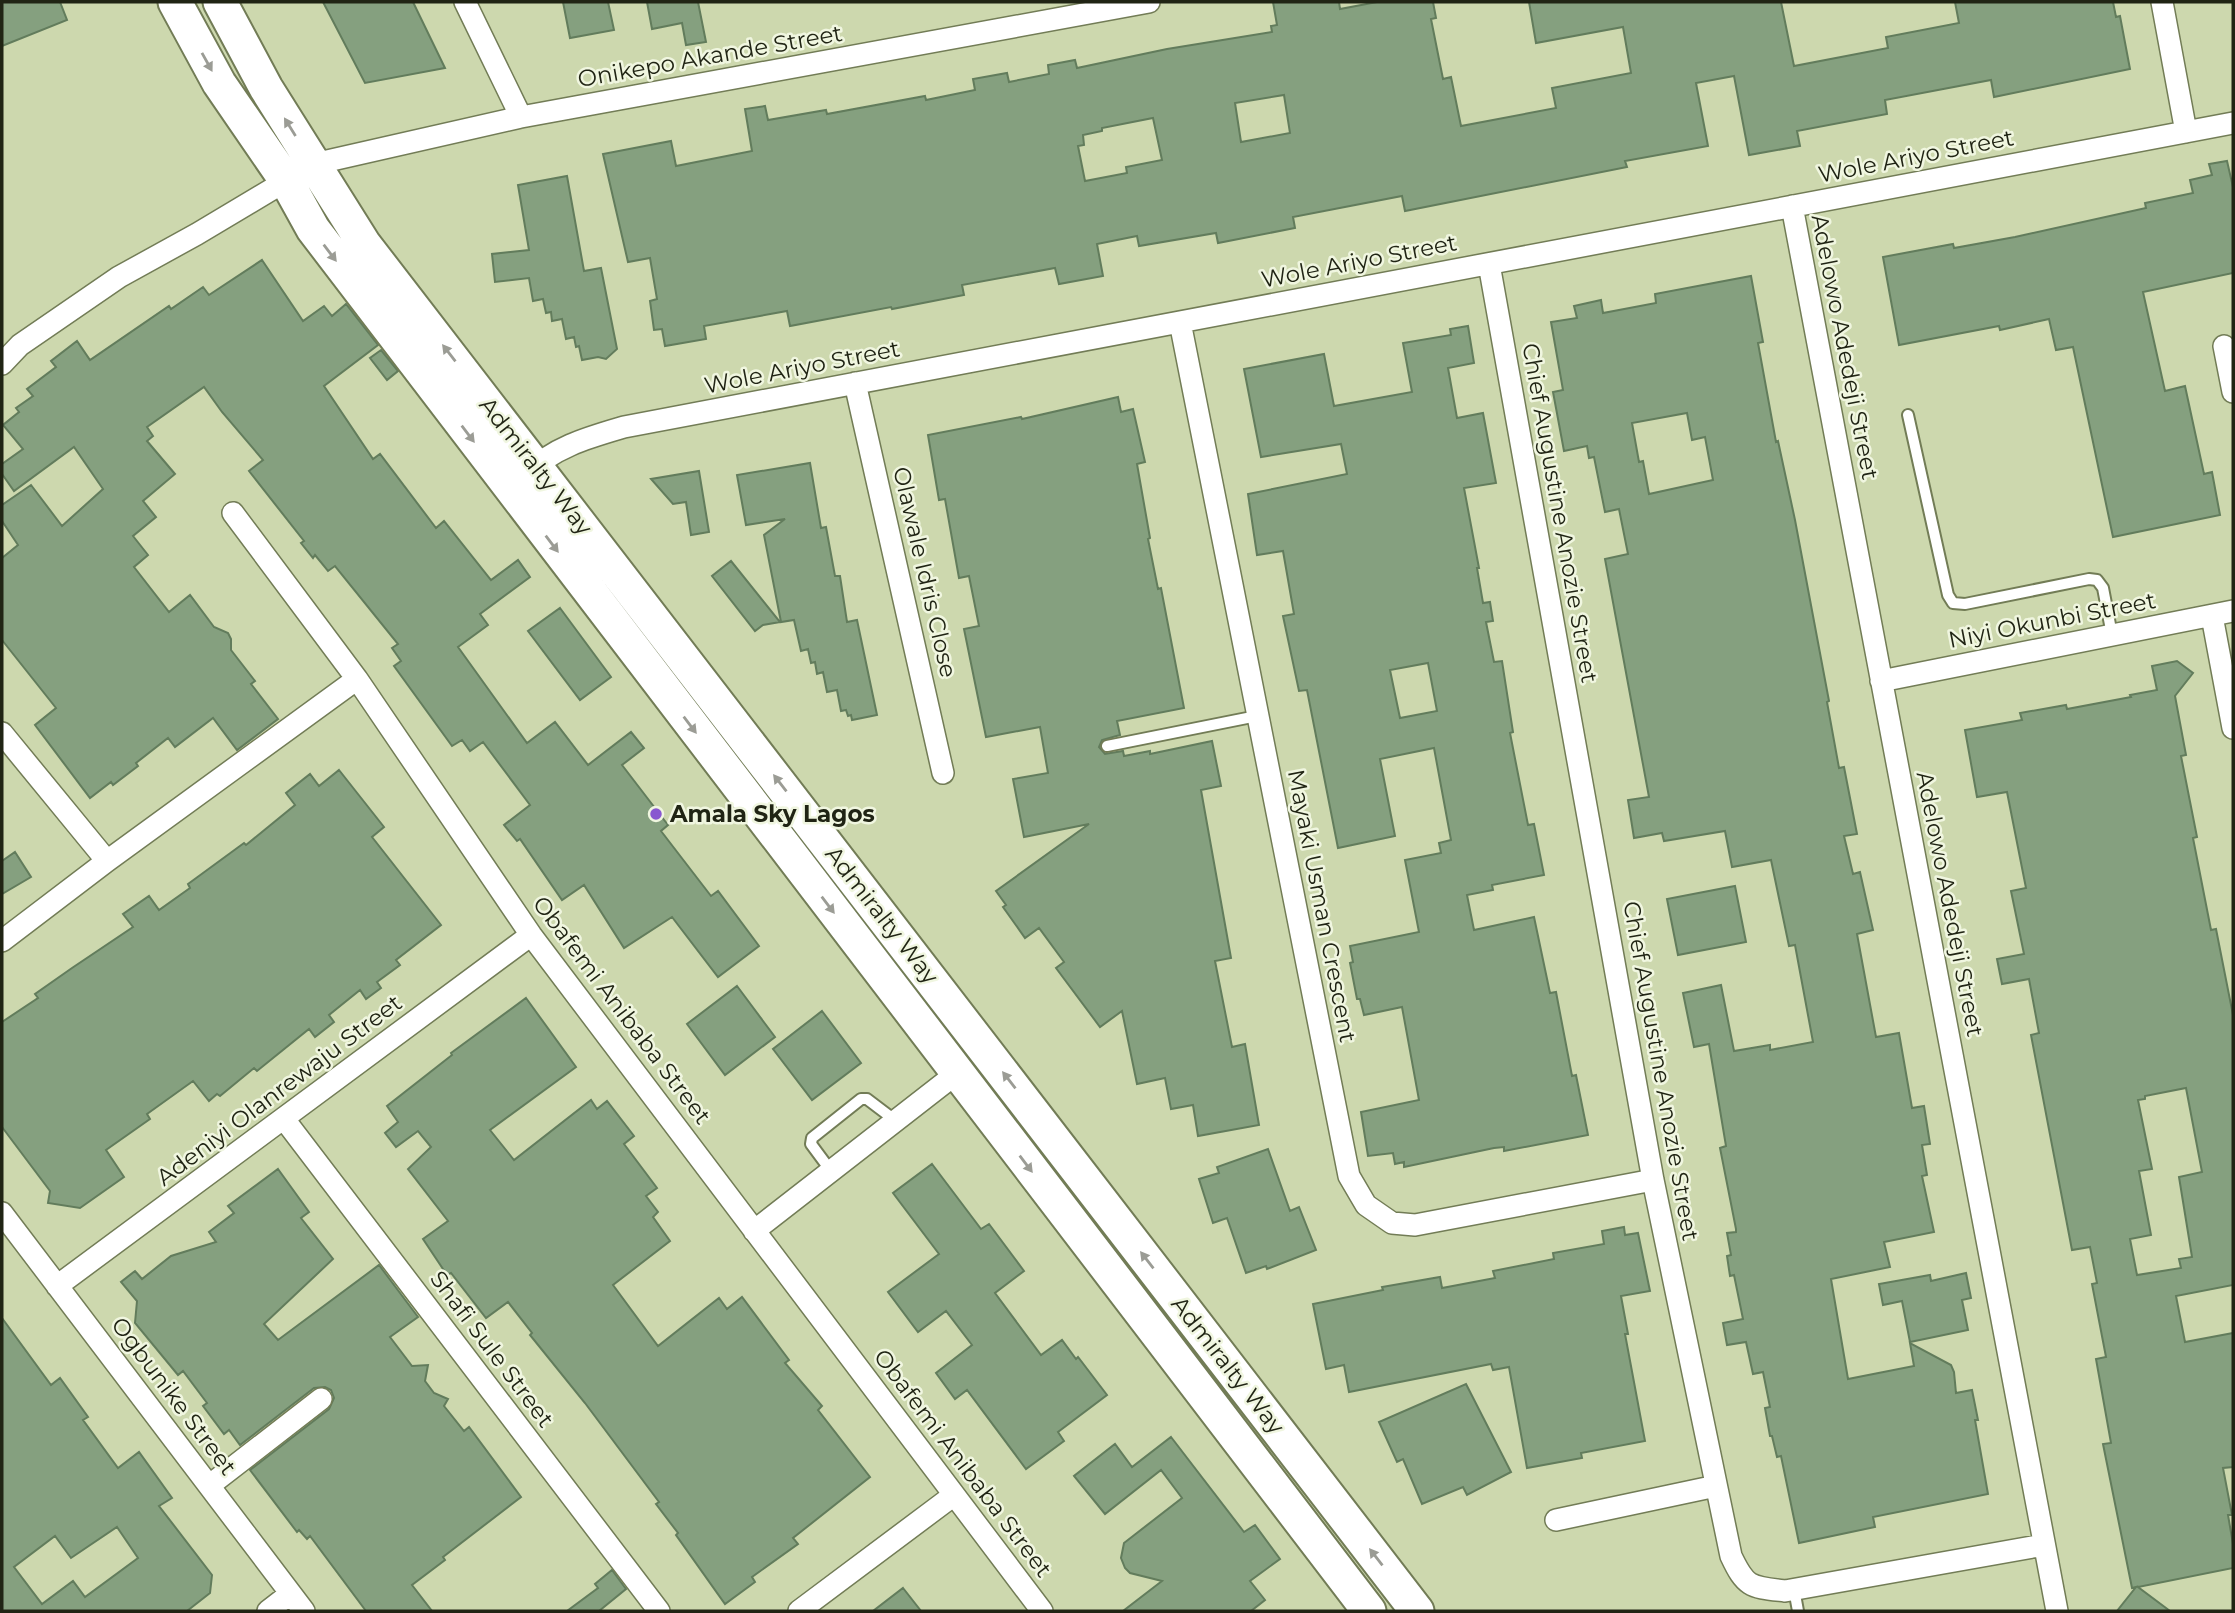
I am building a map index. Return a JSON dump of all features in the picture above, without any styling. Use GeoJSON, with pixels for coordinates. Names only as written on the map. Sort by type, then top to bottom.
{"type":"FeatureCollection","features":[{"type":"Feature","properties":{"kind":"main road","name":"Admiralty Way"},"geometry":{"type":"LineString","coordinates":[[175,2],[219,83],[365,244],[1417,1611]]}},
{"type":"Feature","properties":{"kind":"main road","name":"Admiralty Way"},"geometry":{"type":"LineString","coordinates":[[220,2],[266,88],[300,173],[313,229],[1368,1611]]}},
{"type":"Feature","properties":{"kind":"street"},"geometry":{"type":"LineString","coordinates":[[465,2],[521,117]]}},
{"type":"Feature","properties":{"kind":"street","name":"Onikepo Akande Street"},"geometry":{"type":"LineString","coordinates":[[2,363],[20,345],[118,277],[300,173],[521,117],[1149,2]]}},
{"type":"Feature","properties":{"kind":"street"},"geometry":{"type":"LineString","coordinates":[[2162,2],[2186,132]]}},
{"type":"Feature","properties":{"kind":"street","name":"Wole Ariyo Street"},"geometry":{"type":"LineString","coordinates":[[510,490],[536,465],[568,446],[624,427],[2233,123]]}},
{"type":"Feature","properties":{"kind":"street","name":"Adelowo Adedeji Street"},"geometry":{"type":"LineString","coordinates":[[1792,206],[2057,1611]]}},
{"type":"Feature","properties":{"kind":"street","name":"Chief Augustine Anozie Street"},"geometry":{"type":"LineString","coordinates":[[1489,264],[1653,1180],[1731,1556],[1743,1580],[1760,1588],[1785,1591],[2045,1545]]}},
{"type":"Feature","properties":{"kind":"street","name":"Mayaki Usman Crescent"},"geometry":{"type":"LineString","coordinates":[[1181,322],[1349,1176],[1366,1205],[1392,1223],[1415,1225],[1653,1180]]}},
{"type":"Feature","properties":{"kind":"street"},"geometry":{"type":"LineString","coordinates":[[2224,346],[2233,392]]}},
{"type":"Feature","properties":{"kind":"street","name":"Olawale Idris Close"},"geometry":{"type":"LineString","coordinates":[[855,383],[943,773]]}},
{"type":"Feature","properties":{"kind":"street","name":"Obafemi Anibaba Street"},"geometry":{"type":"LineString","coordinates":[[233,513],[357,679],[531,935],[1042,1611]]}},
{"type":"Feature","properties":{"kind":"street","name":"Niyi Okunbi Street"},"geometry":{"type":"LineString","coordinates":[[1881,681],[2233,611]]}},
{"type":"Feature","properties":{"kind":"street"},"geometry":{"type":"LineString","coordinates":[[2212,616],[2233,728]]}},
{"type":"Feature","properties":{"kind":"street"},"geometry":{"type":"LineString","coordinates":[[2,941],[357,679]]}},
{"type":"Feature","properties":{"kind":"street"},"geometry":{"type":"LineString","coordinates":[[2,733],[107,861]]}},
{"type":"Feature","properties":{"kind":"street","name":"Adeniyi Olanrewaju Street"},"geometry":{"type":"LineString","coordinates":[[57,1286],[531,935]]}},
{"type":"Feature","properties":{"kind":"street"},"geometry":{"type":"LineString","coordinates":[[754,1231],[957,1073]]}},
{"type":"Feature","properties":{"kind":"street","name":"Shafi Sule Street"},"geometry":{"type":"LineString","coordinates":[[284,1119],[659,1611]]}},
{"type":"Feature","properties":{"kind":"street","name":"Ogbunike Street"},"geometry":{"type":"LineString","coordinates":[[2,1213],[304,1611]]}},
{"type":"Feature","properties":{"kind":"street"},"geometry":{"type":"LineString","coordinates":[[210,1485],[321,1399]]}},
{"type":"Feature","properties":{"kind":"street"},"geometry":{"type":"LineString","coordinates":[[1556,1520],[1716,1486]]}},
{"type":"Feature","properties":{"kind":"street"},"geometry":{"type":"LineString","coordinates":[[799,1611],[954,1495]]}},
{"type":"Feature","properties":{"kind":"street"},"geometry":{"type":"LineString","coordinates":[[268,1611],[290,1594]]}},
{"type":"Feature","properties":{"kind":"lane"},"geometry":{"type":"LineString","coordinates":[[1908,415],[1948,595],[1953,603],[1965,604],[2089,579],[2097,580],[2103,588],[2112,635]]}},
{"type":"Feature","properties":{"kind":"lane"},"geometry":{"type":"LineString","coordinates":[[1107,747],[1257,716]]}},
{"type":"Feature","properties":{"kind":"lane"},"geometry":{"type":"LineString","coordinates":[[831,1171],[810,1141],[851,1107],[864,1098],[896,1121]]}},
{"type":"Feature","properties":{"kind":"lane"},"geometry":{"type":"LineString","coordinates":[[1794,1589],[1798,1611]]}},
{"type":"Feature","properties":{"kind":"building"},"geometry":{"type":"Polygon","coordinates":[[[2,2],[60,2],[67,20],[2,46],[2,2]]]}},
{"type":"Feature","properties":{"kind":"building"},"geometry":{"type":"Polygon","coordinates":[[[323,2],[413,2],[445,68],[365,83],[323,2]]]}},
{"type":"Feature","properties":{"kind":"building"},"geometry":{"type":"Polygon","coordinates":[[[563,2],[608,2],[614,30],[570,38],[563,2]]]}},
{"type":"Feature","properties":{"kind":"building"},"geometry":{"type":"Polygon","coordinates":[[[647,2],[698,2],[706,42],[686,45],[682,23],[652,29],[647,2]]]}},
{"type":"Feature","properties":{"kind":"building"},"geometry":{"type":"Polygon","coordinates":[[[1273,2],[1339,2],[1340,9],[1377,2],[1433,2],[1436,18],[1431,19],[1443,79],[1451,77],[1461,126],[1556,108],[1552,88],[1631,73],[1623,27],[1536,43],[1529,2],[1781,2],[1794,66],[1888,48],[1886,37],[1959,23],[1955,2],[2113,2],[2116,17],[2120,16],[2130,69],[1994,97],[1991,80],[1885,100],[1887,114],[1797,131],[1800,146],[1749,155],[1734,76],[1696,83],[1708,146],[1625,161],[1627,167],[1405,211],[1402,196],[1293,217],[1295,228],[1218,243],[1216,233],[1139,246],[1137,236],[1097,244],[1103,276],[1059,284],[1055,268],[962,285],[964,295],[790,326],[787,311],[704,326],[706,339],[665,346],[662,329],[654,330],[650,301],[657,299],[650,258],[628,262],[603,154],[671,141],[676,166],[752,151],[745,109],[765,106],[768,120],[826,110],[827,114],[925,96],[926,100],[975,90],[973,79],[1007,73],[1009,82],[1049,74],[1048,65],[1075,60],[1077,68],[1167,49],[1272,32],[1271,26],[1277,25],[1273,2]],[[1284,95],[1235,103],[1241,142],[1290,133],[1284,95]],[[1153,118],[1102,128],[1102,131],[1083,135],[1084,145],[1078,146],[1085,181],[1127,173],[1126,167],[1162,160],[1153,118]]]}},
{"type":"Feature","properties":{"kind":"building"},"geometry":{"type":"Polygon","coordinates":[[[2227,161],[2233,187],[2233,273],[2143,292],[2165,391],[2185,386],[2204,474],[2212,472],[2220,515],[2113,537],[2073,347],[2056,350],[2049,319],[2000,330],[1999,326],[1899,345],[1883,257],[1953,244],[1954,248],[2015,237],[2146,208],[2145,203],[2193,193],[2190,180],[2212,175],[2209,164],[2227,161]]]}},
{"type":"Feature","properties":{"kind":"building"},"geometry":{"type":"Polygon","coordinates":[[[567,176],[584,271],[601,268],[617,349],[606,359],[598,357],[582,360],[574,337],[566,339],[562,319],[552,321],[551,312],[546,313],[543,299],[533,301],[529,278],[495,282],[492,254],[529,250],[518,185],[567,176]]]}},
{"type":"Feature","properties":{"kind":"building"},"geometry":{"type":"Polygon","coordinates":[[[262,260],[303,321],[324,306],[332,316],[346,304],[378,345],[324,386],[373,459],[380,454],[436,528],[444,521],[491,580],[518,560],[530,577],[480,614],[488,625],[458,647],[527,743],[555,722],[588,765],[631,732],[644,748],[622,765],[668,825],[661,831],[711,896],[718,891],[759,946],[718,977],[672,917],[624,948],[584,885],[562,900],[520,839],[517,841],[504,825],[530,805],[483,742],[470,751],[462,740],[452,746],[394,666],[401,661],[392,648],[398,644],[335,566],[328,571],[301,543],[304,541],[249,471],[263,460],[204,387],[147,427],[153,436],[147,441],[175,474],[143,501],[156,517],[133,536],[148,555],[134,567],[169,612],[190,595],[214,627],[228,633],[231,650],[255,681],[251,684],[278,719],[237,750],[213,718],[175,747],[168,738],[136,763],[138,766],[90,798],[35,725],[56,708],[2,640],[2,558],[18,545],[2,521],[2,505],[31,485],[62,526],[103,489],[74,447],[14,491],[2,474],[2,464],[23,449],[3,425],[19,412],[16,408],[33,396],[27,389],[56,367],[51,361],[77,341],[90,360],[169,306],[171,309],[203,287],[209,295],[262,260]]]}},
{"type":"Feature","properties":{"kind":"building"},"geometry":{"type":"Polygon","coordinates":[[[1751,276],[1763,342],[1758,343],[1776,442],[1778,441],[1795,520],[1839,768],[1844,767],[1857,834],[1844,836],[1853,874],[1860,872],[1873,930],[1857,934],[1876,1037],[1899,1033],[1912,1108],[1924,1106],[1930,1144],[1922,1145],[1927,1175],[1922,1176],[1934,1232],[1884,1242],[1890,1267],[1831,1279],[1848,1379],[1914,1366],[1910,1343],[1951,1365],[1956,1393],[1972,1390],[1988,1494],[1873,1517],[1875,1527],[1799,1543],[1781,1456],[1777,1457],[1770,1436],[1765,1408],[1770,1407],[1763,1372],[1753,1374],[1746,1342],[1727,1345],[1723,1323],[1743,1319],[1734,1275],[1730,1276],[1727,1256],[1731,1255],[1727,1233],[1736,1232],[1736,1229],[1720,1148],[1726,1146],[1709,1044],[1694,1047],[1683,993],[1721,985],[1734,1051],[1770,1045],[1770,1050],[1813,1042],[1795,945],[1789,946],[1771,860],[1732,867],[1725,831],[1664,841],[1662,833],[1634,838],[1628,800],[1649,797],[1605,559],[1628,554],[1619,509],[1605,512],[1594,457],[1589,458],[1587,446],[1564,451],[1553,392],[1563,390],[1551,322],[1577,318],[1574,306],[1601,300],[1603,313],[1656,303],[1655,294],[1751,276]],[[1687,413],[1632,423],[1639,462],[1643,461],[1649,494],[1713,480],[1705,437],[1692,440],[1687,413]]]}},
{"type":"Feature","properties":{"kind":"building"},"geometry":{"type":"Polygon","coordinates":[[[1468,326],[1474,363],[1448,368],[1457,418],[1483,413],[1496,483],[1464,488],[1483,603],[1490,602],[1493,621],[1486,622],[1494,662],[1502,661],[1513,732],[1510,733],[1528,825],[1534,824],[1544,875],[1492,885],[1493,890],[1467,895],[1474,930],[1534,917],[1550,993],[1556,992],[1572,1076],[1576,1075],[1588,1135],[1504,1151],[1504,1147],[1494,1148],[1404,1167],[1404,1162],[1395,1164],[1393,1153],[1368,1156],[1361,1112],[1419,1100],[1402,1007],[1364,1015],[1360,999],[1357,999],[1350,963],[1353,962],[1350,946],[1419,932],[1405,860],[1441,853],[1439,843],[1451,840],[1434,748],[1380,759],[1395,836],[1338,848],[1307,690],[1299,691],[1283,616],[1294,614],[1283,551],[1257,555],[1248,494],[1347,474],[1341,444],[1261,457],[1244,369],[1324,354],[1334,406],[1412,392],[1403,343],[1451,335],[1450,329],[1468,326]],[[1428,663],[1390,670],[1400,718],[1437,711],[1428,663]]]}},
{"type":"Feature","properties":{"kind":"building"},"geometry":{"type":"Polygon","coordinates":[[[381,350],[398,371],[387,380],[370,358],[381,350]]]}},
{"type":"Feature","properties":{"kind":"building"},"geometry":{"type":"Polygon","coordinates":[[[1118,397],[1121,412],[1133,409],[1145,462],[1137,464],[1150,538],[1148,539],[1158,589],[1161,588],[1184,708],[1117,721],[1120,735],[1102,740],[1099,747],[1105,754],[1123,751],[1124,756],[1150,751],[1150,754],[1212,741],[1221,786],[1201,790],[1231,958],[1215,961],[1232,1047],[1245,1044],[1259,1125],[1198,1136],[1193,1105],[1171,1109],[1165,1078],[1137,1084],[1122,1011],[1100,1027],[1056,968],[1064,962],[1039,928],[1025,938],[1003,907],[1006,905],[996,891],[1089,824],[1024,837],[1013,779],[1048,773],[1040,727],[986,737],[964,629],[979,626],[969,576],[959,578],[945,499],[939,500],[928,435],[1021,417],[1022,419],[1118,397]]]}},
{"type":"Feature","properties":{"kind":"building"},"geometry":{"type":"Polygon","coordinates":[[[810,463],[821,528],[826,527],[835,576],[840,576],[847,622],[857,620],[877,715],[852,720],[846,710],[841,711],[837,690],[827,692],[823,672],[817,674],[815,662],[811,663],[808,649],[801,651],[794,620],[781,622],[764,535],[785,519],[746,525],[737,475],[810,463]]]}},
{"type":"Feature","properties":{"kind":"building"},"geometry":{"type":"Polygon","coordinates":[[[699,471],[709,532],[691,535],[686,502],[673,504],[651,479],[699,471]]]}},
{"type":"Feature","properties":{"kind":"building"},"geometry":{"type":"Polygon","coordinates":[[[731,561],[780,622],[763,625],[755,631],[712,576],[731,561]]]}},
{"type":"Feature","properties":{"kind":"building"},"geometry":{"type":"Polygon","coordinates":[[[560,608],[611,677],[580,700],[528,631],[560,608]]]}},
{"type":"Feature","properties":{"kind":"building"},"geometry":{"type":"Polygon","coordinates":[[[2177,661],[2193,673],[2175,696],[2186,755],[2181,756],[2197,837],[2193,838],[2211,930],[2216,929],[2233,1015],[2233,1285],[2176,1296],[2185,1342],[2233,1333],[2233,1467],[2223,1468],[2232,1515],[2228,1515],[2233,1544],[2233,1568],[2138,1587],[2170,1611],[2117,1611],[2136,1587],[2132,1588],[2103,1444],[2111,1443],[2096,1359],[2106,1357],[2092,1284],[2097,1283],[2090,1247],[2072,1250],[2031,1035],[2039,1033],[2029,979],[2002,984],[1997,959],[2024,954],[2011,891],[2026,888],[2007,792],[1977,797],[1965,730],[2022,720],[2020,713],[2066,705],[2067,709],[2157,690],[2152,666],[2177,661]],[[2186,1088],[2145,1096],[2145,1099],[2138,1100],[2152,1169],[2139,1171],[2151,1235],[2130,1239],[2137,1275],[2181,1268],[2179,1259],[2192,1257],[2179,1177],[2202,1172],[2186,1088]]]}},
{"type":"Feature","properties":{"kind":"building"},"geometry":{"type":"Polygon","coordinates":[[[339,770],[384,827],[372,837],[441,925],[396,960],[400,965],[377,982],[381,988],[366,999],[360,990],[329,1015],[334,1022],[315,1037],[309,1029],[257,1071],[254,1068],[220,1096],[217,1094],[209,1101],[193,1081],[147,1114],[150,1119],[106,1150],[124,1177],[80,1208],[48,1203],[50,1191],[2,1127],[2,1022],[38,998],[35,994],[133,927],[123,914],[149,896],[159,910],[190,888],[188,884],[244,843],[246,845],[295,805],[286,793],[310,774],[319,786],[339,770]]]}},
{"type":"Feature","properties":{"kind":"building"},"geometry":{"type":"Polygon","coordinates":[[[15,852],[31,877],[2,894],[2,861],[15,852]]]}},
{"type":"Feature","properties":{"kind":"building"},"geometry":{"type":"Polygon","coordinates":[[[1735,886],[1746,942],[1678,955],[1667,899],[1735,886]]]}},
{"type":"Feature","properties":{"kind":"building"},"geometry":{"type":"Polygon","coordinates":[[[737,986],[775,1037],[725,1075],[687,1024],[737,986]]]}},
{"type":"Feature","properties":{"kind":"building"},"geometry":{"type":"Polygon","coordinates":[[[526,998],[576,1067],[490,1130],[514,1160],[591,1100],[597,1109],[607,1101],[634,1136],[624,1144],[657,1188],[646,1196],[658,1212],[653,1217],[670,1241],[613,1285],[658,1346],[719,1298],[727,1309],[742,1297],[789,1360],[785,1363],[822,1406],[818,1410],[870,1477],[793,1538],[798,1544],[752,1577],[755,1582],[725,1604],[676,1535],[678,1533],[656,1504],[659,1502],[530,1335],[532,1333],[508,1302],[486,1318],[451,1273],[447,1275],[423,1239],[448,1221],[408,1169],[431,1147],[418,1131],[396,1147],[385,1133],[398,1122],[387,1106],[452,1055],[451,1053],[526,998]]]}},
{"type":"Feature","properties":{"kind":"building"},"geometry":{"type":"Polygon","coordinates":[[[822,1011],[861,1063],[812,1100],[773,1049],[822,1011]]]}},
{"type":"Feature","properties":{"kind":"building"},"geometry":{"type":"Polygon","coordinates":[[[1268,1149],[1290,1211],[1299,1207],[1316,1250],[1267,1269],[1266,1266],[1246,1273],[1227,1218],[1213,1223],[1199,1179],[1219,1173],[1217,1167],[1268,1149]]]}},
{"type":"Feature","properties":{"kind":"building"},"geometry":{"type":"Polygon","coordinates":[[[932,1164],[981,1229],[989,1224],[1024,1271],[995,1293],[1041,1355],[1062,1340],[1107,1395],[1058,1432],[1064,1441],[1026,1469],[967,1390],[955,1399],[936,1373],[972,1345],[946,1311],[918,1332],[888,1292],[939,1254],[893,1193],[932,1164]]]}},
{"type":"Feature","properties":{"kind":"building"},"geometry":{"type":"Polygon","coordinates":[[[278,1169],[309,1212],[301,1218],[333,1259],[264,1324],[278,1340],[379,1265],[418,1317],[390,1337],[412,1366],[428,1365],[425,1381],[434,1393],[448,1399],[444,1406],[464,1431],[469,1427],[521,1497],[443,1557],[445,1560],[412,1585],[432,1611],[366,1611],[310,1536],[307,1539],[299,1530],[297,1532],[250,1470],[329,1409],[334,1398],[331,1390],[325,1387],[314,1388],[240,1445],[229,1430],[224,1434],[203,1406],[207,1403],[183,1371],[178,1375],[135,1323],[137,1301],[121,1282],[135,1271],[142,1279],[171,1256],[216,1242],[209,1232],[234,1213],[228,1206],[278,1169]]]}},
{"type":"Feature","properties":{"kind":"building"},"geometry":{"type":"Polygon","coordinates":[[[1624,1227],[1625,1235],[1638,1233],[1650,1291],[1621,1296],[1628,1334],[1625,1334],[1645,1441],[1581,1453],[1582,1458],[1527,1468],[1509,1367],[1493,1370],[1491,1364],[1349,1392],[1344,1365],[1326,1369],[1313,1304],[1383,1290],[1382,1287],[1440,1277],[1442,1288],[1495,1278],[1493,1271],[1554,1259],[1553,1253],[1604,1244],[1602,1231],[1624,1227]]]}},
{"type":"Feature","properties":{"kind":"building"},"geometry":{"type":"Polygon","coordinates":[[[1966,1273],[1971,1298],[1962,1300],[1968,1330],[1910,1342],[1902,1301],[1883,1305],[1879,1284],[1930,1275],[1931,1281],[1966,1273]]]}},
{"type":"Feature","properties":{"kind":"building"},"geometry":{"type":"Polygon","coordinates":[[[2,1318],[51,1385],[60,1378],[88,1417],[83,1420],[118,1468],[139,1452],[172,1498],[159,1506],[212,1575],[210,1593],[187,1611],[2,1611],[2,1318]],[[117,1527],[71,1558],[55,1536],[14,1567],[42,1604],[73,1581],[85,1597],[138,1558],[117,1527]]]}},
{"type":"Feature","properties":{"kind":"building"},"geometry":{"type":"Polygon","coordinates":[[[1466,1384],[1511,1472],[1467,1495],[1463,1487],[1422,1504],[1403,1459],[1397,1462],[1379,1422],[1466,1384]]]}},
{"type":"Feature","properties":{"kind":"building"},"geometry":{"type":"Polygon","coordinates":[[[1171,1437],[1244,1532],[1255,1525],[1280,1559],[1250,1581],[1265,1600],[1251,1611],[1123,1611],[1162,1581],[1130,1573],[1125,1568],[1121,1558],[1124,1543],[1182,1498],[1161,1470],[1105,1514],[1074,1476],[1115,1444],[1132,1467],[1171,1437]]]}},
{"type":"Feature","properties":{"kind":"building"},"geometry":{"type":"Polygon","coordinates":[[[612,1570],[626,1589],[599,1611],[567,1611],[598,1588],[595,1584],[612,1570]]]}},
{"type":"Feature","properties":{"kind":"building"},"geometry":{"type":"Polygon","coordinates":[[[903,1588],[921,1611],[873,1611],[903,1588]]]}},
{"type":"Feature","properties":{"kind":"place","name":"Amala Sky Lagos"},"geometry":{"type":"Point","coordinates":[656,814]}}]}
